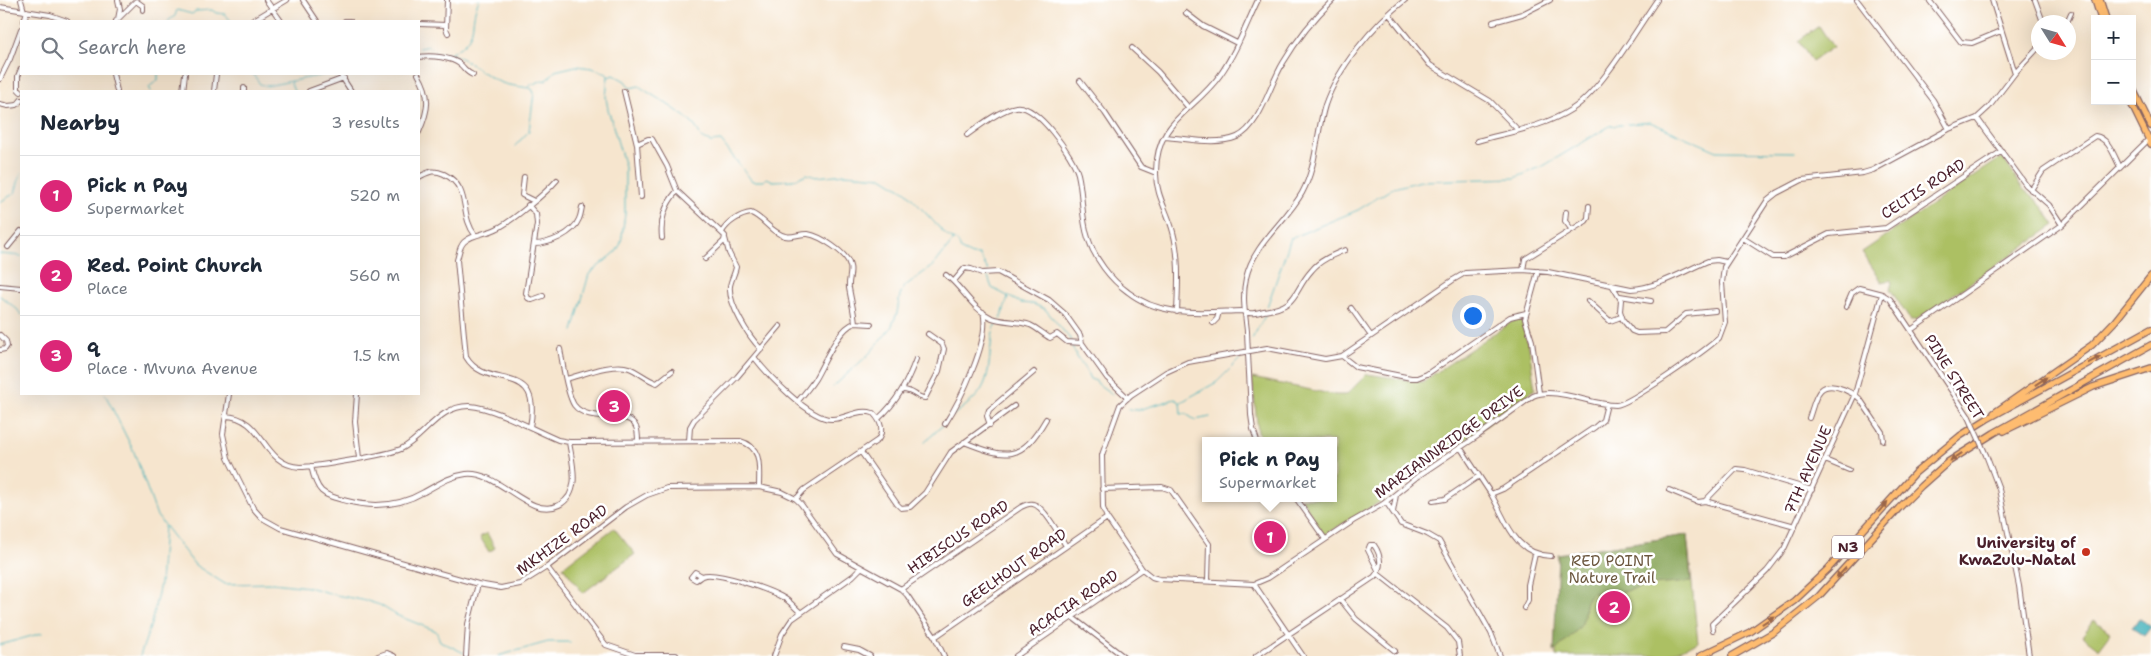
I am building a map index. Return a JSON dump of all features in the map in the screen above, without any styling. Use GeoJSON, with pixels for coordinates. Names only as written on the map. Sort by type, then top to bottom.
{"type":"FeatureCollection","features":[{"type":"Feature","properties":{"kind":"highway"},"geometry":{"type":"LineString","coordinates":[[2095,0],[2100,15]]}},
{"type":"Feature","properties":{"kind":"highway"},"geometry":{"type":"LineString","coordinates":[[2100,0],[2105,15]]}},
{"type":"Feature","properties":{"kind":"highway"},"geometry":{"type":"LineString","coordinates":[[2136,95],[2151,126]]}},
{"type":"Feature","properties":{"kind":"highway"},"geometry":{"type":"LineString","coordinates":[[2132,105],[2150,140]]}},
{"type":"Feature","properties":{"kind":"highway"},"geometry":{"type":"LineString","coordinates":[[1987,419],[1998,409],[2092,345],[2115,321],[2151,276]]}},
{"type":"Feature","properties":{"kind":"highway","name":"N3"},"geometry":{"type":"LineString","coordinates":[[1700,656],[1750,632],[1794,601],[1828,569],[1892,496],[1915,473],[1946,447],[1987,419],[2151,330]]}},
{"type":"Feature","properties":{"kind":"highway","name":"N3"},"geometry":{"type":"LineString","coordinates":[[1732,656],[1774,632],[1806,608],[1840,575],[1920,486],[1948,462],[1994,433],[2151,345]]}},
{"type":"Feature","properties":{"kind":"highway"},"geometry":{"type":"LineString","coordinates":[[1994,433],[2001,432],[2093,387],[2151,368]]}},
{"type":"Feature","properties":{"kind":"street"},"geometry":{"type":"LineString","coordinates":[[21,0],[26,11],[24,20]]}},
{"type":"Feature","properties":{"kind":"street"},"geometry":{"type":"LineString","coordinates":[[117,20],[120,8],[118,0]]}},
{"type":"Feature","properties":{"kind":"street"},"geometry":{"type":"LineString","coordinates":[[266,0],[280,20]]}},
{"type":"Feature","properties":{"kind":"street"},"geometry":{"type":"LineString","coordinates":[[254,20],[287,0]]}},
{"type":"Feature","properties":{"kind":"street"},"geometry":{"type":"LineString","coordinates":[[303,0],[316,20]]}},
{"type":"Feature","properties":{"kind":"street"},"geometry":{"type":"LineString","coordinates":[[447,0],[446,25],[448,33]]}},
{"type":"Feature","properties":{"kind":"street"},"geometry":{"type":"LineString","coordinates":[[1177,312],[1178,269],[1175,240],[1160,195],[1156,173],[1164,137],[1172,123],[1216,80],[1227,64],[1258,0]]}},
{"type":"Feature","properties":{"kind":"street"},"geometry":{"type":"LineString","coordinates":[[1164,137],[1220,141],[1236,137],[1245,132],[1257,115],[1286,59],[1300,38],[1333,0]]}},
{"type":"Feature","properties":{"kind":"street"},"geometry":{"type":"LineString","coordinates":[[1256,437],[1251,415],[1244,292],[1251,263],[1260,246],[1292,208],[1306,186],[1328,99],[1348,62],[1389,14],[1405,0]]}},
{"type":"Feature","properties":{"kind":"street"},"geometry":{"type":"LineString","coordinates":[[1493,22],[1522,14],[1550,0]]}},
{"type":"Feature","properties":{"kind":"street"},"geometry":{"type":"LineString","coordinates":[[1477,141],[1554,118],[1581,102],[1598,85],[1657,0]]}},
{"type":"Feature","properties":{"kind":"street"},"geometry":{"type":"LineString","coordinates":[[1857,0],[1933,100],[1949,129]]}},
{"type":"Feature","properties":{"kind":"street"},"geometry":{"type":"LineString","coordinates":[[1929,0],[1964,43],[1972,43],[2001,31]]}},
{"type":"Feature","properties":{"kind":"street"},"geometry":{"type":"LineString","coordinates":[[1992,0],[2014,73]]}},
{"type":"Feature","properties":{"kind":"street"},"geometry":{"type":"LineString","coordinates":[[2035,0],[2040,15]]}},
{"type":"Feature","properties":{"kind":"street"},"geometry":{"type":"LineString","coordinates":[[117,20],[136,1],[144,6],[143,10]]}},
{"type":"Feature","properties":{"kind":"street"},"geometry":{"type":"LineString","coordinates":[[0,6],[64,20]]}},
{"type":"Feature","properties":{"kind":"street"},"geometry":{"type":"LineString","coordinates":[[1186,13],[1203,26],[1237,43]]}},
{"type":"Feature","properties":{"kind":"street"},"geometry":{"type":"LineString","coordinates":[[1389,14],[1430,65],[1490,101],[1518,130]]}},
{"type":"Feature","properties":{"kind":"street"},"geometry":{"type":"LineString","coordinates":[[420,24],[446,25]]}},
{"type":"Feature","properties":{"kind":"street"},"geometry":{"type":"LineString","coordinates":[[0,79],[20,34]]}},
{"type":"Feature","properties":{"kind":"street"},"geometry":{"type":"LineString","coordinates":[[1132,48],[1158,72],[1188,107]]}},
{"type":"Feature","properties":{"kind":"street","name":"MARIANNRIDGE DRIVE"},"geometry":{"type":"LineString","coordinates":[[1254,584],[1268,578],[1325,539],[1386,502],[1460,447],[1539,393],[1550,393],[1606,404],[1626,403],[1720,338],[1725,322],[1722,282],[1726,262],[1770,198],[1796,183],[1812,178],[1863,173],[1873,170],[1949,129],[1977,118],[1989,108],[2014,73],[2031,55]]}},
{"type":"Feature","properties":{"kind":"street"},"geometry":{"type":"LineString","coordinates":[[420,57],[434,56],[454,61],[473,75]]}},
{"type":"Feature","properties":{"kind":"street"},"geometry":{"type":"LineString","coordinates":[[20,72],[17,82],[20,91]]}},
{"type":"Feature","properties":{"kind":"street"},"geometry":{"type":"LineString","coordinates":[[113,75],[117,90]]}},
{"type":"Feature","properties":{"kind":"street"},"geometry":{"type":"LineString","coordinates":[[183,90],[185,75]]}},
{"type":"Feature","properties":{"kind":"street"},"geometry":{"type":"LineString","coordinates":[[214,90],[216,75]]}},
{"type":"Feature","properties":{"kind":"street"},"geometry":{"type":"LineString","coordinates":[[341,75],[350,90]]}},
{"type":"Feature","properties":{"kind":"street"},"geometry":{"type":"LineString","coordinates":[[418,75],[428,95],[426,112],[420,129]]}},
{"type":"Feature","properties":{"kind":"street"},"geometry":{"type":"LineString","coordinates":[[312,90],[344,78]]}},
{"type":"Feature","properties":{"kind":"street"},"geometry":{"type":"LineString","coordinates":[[1080,81],[1101,107],[1141,167],[1156,173]]}},
{"type":"Feature","properties":{"kind":"street"},"geometry":{"type":"LineString","coordinates":[[624,91],[637,144],[641,197]]}},
{"type":"Feature","properties":{"kind":"street"},"geometry":{"type":"LineString","coordinates":[[0,104],[8,106],[17,105],[20,101]]}},
{"type":"Feature","properties":{"kind":"street"},"geometry":{"type":"LineString","coordinates":[[967,135],[1007,110],[1022,107],[1034,114],[1049,128],[1074,164],[1080,183],[1084,222],[1088,239],[1098,259],[1119,285],[1138,299],[1163,309],[1177,312],[1242,311],[1248,314],[1274,310],[1286,305],[1295,296],[1311,270],[1326,259],[1345,250]]}},
{"type":"Feature","properties":{"kind":"street"},"geometry":{"type":"LineString","coordinates":[[1977,118],[2031,190],[2049,205],[2062,225]]}},
{"type":"Feature","properties":{"kind":"street"},"geometry":{"type":"LineString","coordinates":[[2031,190],[2043,171],[2095,136],[2106,142],[2120,167]]}},
{"type":"Feature","properties":{"kind":"street"},"geometry":{"type":"LineString","coordinates":[[637,144],[648,139],[652,140],[677,191],[722,232],[736,269],[730,285],[732,296],[746,331],[761,349]]}},
{"type":"Feature","properties":{"kind":"street"},"geometry":{"type":"LineString","coordinates":[[1911,330],[2062,225],[2150,140]]}},
{"type":"Feature","properties":{"kind":"street","name":"CELTIS ROAD"},"geometry":{"type":"LineString","coordinates":[[1743,238],[1772,257],[1784,257],[1829,234],[1886,228],[2002,151]]}},
{"type":"Feature","properties":{"kind":"street"},"geometry":{"type":"LineString","coordinates":[[420,176],[429,171],[436,170],[459,185],[468,224],[475,235]]}},
{"type":"Feature","properties":{"kind":"street"},"geometry":{"type":"LineString","coordinates":[[524,176],[522,195],[534,201]]}},
{"type":"Feature","properties":{"kind":"street"},"geometry":{"type":"LineString","coordinates":[[530,427],[532,403],[522,386],[514,380],[486,374],[468,362],[464,352],[459,250],[462,245],[475,235],[499,228],[534,201],[557,180]]}},
{"type":"Feature","properties":{"kind":"street"},"geometry":{"type":"LineString","coordinates":[[662,238],[660,226],[663,214],[677,191]]}},
{"type":"Feature","properties":{"kind":"street"},"geometry":{"type":"LineString","coordinates":[[528,205],[537,218],[526,293],[528,298],[532,300],[543,296]]}},
{"type":"Feature","properties":{"kind":"street"},"geometry":{"type":"LineString","coordinates":[[1523,270],[1525,259],[1587,220],[1588,206]]}},
{"type":"Feature","properties":{"kind":"street"},"geometry":{"type":"LineString","coordinates":[[534,244],[543,243],[568,232],[578,222],[582,207]]}},
{"type":"Feature","properties":{"kind":"street"},"geometry":{"type":"LineString","coordinates":[[1566,212],[1565,221],[1572,230]]}},
{"type":"Feature","properties":{"kind":"street"},"geometry":{"type":"LineString","coordinates":[[722,232],[738,218],[750,213],[758,216],[771,229],[780,234],[790,236],[808,234],[841,251],[846,256],[850,266],[848,283],[855,322]]}},
{"type":"Feature","properties":{"kind":"street"},"geometry":{"type":"LineString","coordinates":[[8,247],[19,231]]}},
{"type":"Feature","properties":{"kind":"street"},"geometry":{"type":"LineString","coordinates":[[705,259],[725,238]]}},
{"type":"Feature","properties":{"kind":"street"},"geometry":{"type":"LineString","coordinates":[[1303,656],[1254,584],[1159,579],[1152,577],[1142,569],[1107,518],[1103,508],[1101,461],[1118,410],[1128,398],[1180,364],[1273,348],[1325,359],[1342,356],[1458,276],[1472,273],[1523,270],[1538,271],[1623,288],[1640,288],[1708,261],[1726,262]]}},
{"type":"Feature","properties":{"kind":"street"},"geometry":{"type":"LineString","coordinates":[[954,281],[965,268],[972,268],[982,273],[998,272],[1056,305],[1065,314],[1080,336],[1080,342],[1108,378],[1128,398]]}},
{"type":"Feature","properties":{"kind":"street"},"geometry":{"type":"LineString","coordinates":[[1538,271],[1525,320],[1532,341],[1539,393]]}},
{"type":"Feature","properties":{"kind":"street"},"geometry":{"type":"LineString","coordinates":[[946,275],[954,281],[974,305],[993,318],[1032,326],[1050,338],[1057,334],[1067,342],[1080,342]]}},
{"type":"Feature","properties":{"kind":"street"},"geometry":{"type":"LineString","coordinates":[[1612,285],[1620,296],[1621,317],[1632,331],[1637,333],[1660,332],[1670,329],[1686,314],[1715,312]]}},
{"type":"Feature","properties":{"kind":"street"},"geometry":{"type":"LineString","coordinates":[[0,286],[20,288]]}},
{"type":"Feature","properties":{"kind":"street"},"geometry":{"type":"LineString","coordinates":[[1846,307],[1849,296],[1857,288],[1882,294]]}},
{"type":"Feature","properties":{"kind":"street","name":"PINE STREET"},"geometry":{"type":"LineString","coordinates":[[1882,294],[1892,302],[1969,417],[1986,455],[1999,489],[2019,586],[2029,656]]}},
{"type":"Feature","properties":{"kind":"street","name":"7TH AVENUE"},"geometry":{"type":"LineString","coordinates":[[1713,630],[1712,624],[1718,617],[1778,558],[1795,526],[1855,394],[1882,294]]}},
{"type":"Feature","properties":{"kind":"street"},"geometry":{"type":"LineString","coordinates":[[1620,296],[1651,301]]}},
{"type":"Feature","properties":{"kind":"street"},"geometry":{"type":"LineString","coordinates":[[1880,304],[1884,301],[1892,302]]}},
{"type":"Feature","properties":{"kind":"street"},"geometry":{"type":"LineString","coordinates":[[1588,302],[1610,321],[1621,317]]}},
{"type":"Feature","properties":{"kind":"street"},"geometry":{"type":"LineString","coordinates":[[1351,308],[1371,336]]}},
{"type":"Feature","properties":{"kind":"street"},"geometry":{"type":"LineString","coordinates":[[944,424],[962,396],[979,351],[986,326],[984,312]]}},
{"type":"Feature","properties":{"kind":"street"},"geometry":{"type":"LineString","coordinates":[[1213,323],[1217,319],[1219,312]]}},
{"type":"Feature","properties":{"kind":"street"},"geometry":{"type":"LineString","coordinates":[[1342,356],[1356,366],[1417,378],[1428,374],[1510,317],[1526,313]]}},
{"type":"Feature","properties":{"kind":"street"},"geometry":{"type":"LineString","coordinates":[[798,401],[814,380],[842,333],[855,322],[871,324]]}},
{"type":"Feature","properties":{"kind":"street"},"geometry":{"type":"LineString","coordinates":[[689,441],[690,428],[694,420],[754,358],[780,326]]}},
{"type":"Feature","properties":{"kind":"street"},"geometry":{"type":"LineString","coordinates":[[903,390],[912,391],[925,398],[939,371],[944,349],[942,344],[928,334]]}},
{"type":"Feature","properties":{"kind":"street"},"geometry":{"type":"LineString","coordinates":[[0,335],[7,345],[6,349],[0,350]]}},
{"type":"Feature","properties":{"kind":"street"},"geometry":{"type":"LineString","coordinates":[[560,349],[571,398],[578,409],[592,416],[629,419],[636,426],[638,442]]}},
{"type":"Feature","properties":{"kind":"street"},"geometry":{"type":"LineString","coordinates":[[754,358],[772,380],[819,417],[826,419],[867,412],[874,413],[878,419],[882,430],[880,437],[862,452],[804,490],[796,499],[832,549],[841,557],[901,589],[913,603],[935,637],[944,656]]}},
{"type":"Feature","properties":{"kind":"street"},"geometry":{"type":"LineString","coordinates":[[878,419],[903,390],[916,360]]}},
{"type":"Feature","properties":{"kind":"street"},"geometry":{"type":"LineString","coordinates":[[566,379],[621,366],[629,368],[656,383],[672,371]]}},
{"type":"Feature","properties":{"kind":"street"},"geometry":{"type":"LineString","coordinates":[[990,425],[987,416],[990,410],[1034,372]]}},
{"type":"Feature","properties":{"kind":"street"},"geometry":{"type":"LineString","coordinates":[[1809,418],[1821,390],[1827,385],[1831,385],[1855,394],[1882,432],[1883,440]]}},
{"type":"Feature","properties":{"kind":"street","name":"MKHIZE ROAD"},"geometry":{"type":"LineString","coordinates":[[230,395],[225,416],[223,440],[228,458],[250,502],[262,518],[280,528],[490,587],[510,588],[532,578],[626,507],[656,491],[683,487],[759,487],[782,492],[796,499]]}},
{"type":"Feature","properties":{"kind":"street"},"geometry":{"type":"LineString","coordinates":[[358,395],[356,429],[359,458]]}},
{"type":"Feature","properties":{"kind":"street"},"geometry":{"type":"LineString","coordinates":[[1492,494],[1595,427],[1603,420],[1606,404]]}},
{"type":"Feature","properties":{"kind":"street"},"geometry":{"type":"LineString","coordinates":[[225,416],[248,422],[272,453],[285,463],[301,467],[393,452],[412,441],[441,415],[459,407],[470,406],[482,408],[570,442],[740,441],[748,443],[759,458],[759,487]]}},
{"type":"Feature","properties":{"kind":"street"},"geometry":{"type":"LineString","coordinates":[[862,452],[897,504],[903,509],[920,499],[929,488],[948,456],[1014,406]]}},
{"type":"Feature","properties":{"kind":"street"},"geometry":{"type":"LineString","coordinates":[[964,442],[983,450],[1010,455],[1016,454],[1024,448],[1046,420]]}},
{"type":"Feature","properties":{"kind":"street"},"geometry":{"type":"LineString","coordinates":[[311,466],[317,486],[324,495],[360,504],[380,506],[404,502],[450,478],[472,474],[493,481],[536,506],[548,508],[564,502],[573,489],[570,442]]}},
{"type":"Feature","properties":{"kind":"street"},"geometry":{"type":"LineString","coordinates":[[1460,447],[1492,494],[1518,542],[1535,554],[1551,556]]}},
{"type":"Feature","properties":{"kind":"street"},"geometry":{"type":"LineString","coordinates":[[1825,460],[1849,470]]}},
{"type":"Feature","properties":{"kind":"street"},"geometry":{"type":"LineString","coordinates":[[1705,501],[1736,469],[1812,490]]}},
{"type":"Feature","properties":{"kind":"street"},"geometry":{"type":"LineString","coordinates":[[1433,501],[1445,499],[1479,476]]}},
{"type":"Feature","properties":{"kind":"street"},"geometry":{"type":"LineString","coordinates":[[1102,489],[1162,486],[1171,490],[1209,544],[1208,582]]}},
{"type":"Feature","properties":{"kind":"street"},"geometry":{"type":"LineString","coordinates":[[1669,490],[1698,502],[1705,501],[1795,526]]}},
{"type":"Feature","properties":{"kind":"street"},"geometry":{"type":"LineString","coordinates":[[1393,512],[1397,493]]}},
{"type":"Feature","properties":{"kind":"street"},"geometry":{"type":"LineString","coordinates":[[1299,502],[1325,539]]}},
{"type":"Feature","properties":{"kind":"street"},"geometry":{"type":"LineString","coordinates":[[1386,502],[1405,527],[1427,534],[1439,541],[1491,633],[1500,656]]}},
{"type":"Feature","properties":{"kind":"street","name":"HIBISCUS ROAD"},"geometry":{"type":"LineString","coordinates":[[901,589],[1021,507],[1030,504],[1037,505],[1042,510],[1066,546]]}},
{"type":"Feature","properties":{"kind":"street","name":"GEELHOUT ROAD"},"geometry":{"type":"LineString","coordinates":[[935,637],[1107,518]]}},
{"type":"Feature","properties":{"kind":"street"},"geometry":{"type":"LineString","coordinates":[[1256,656],[1377,572],[1380,556],[1374,545],[1370,545],[1368,550],[1377,572],[1448,628],[1458,642],[1460,656]]}},
{"type":"Feature","properties":{"kind":"street"},"geometry":{"type":"LineString","coordinates":[[1524,608],[1528,600],[1528,585],[1535,554]]}},
{"type":"Feature","properties":{"kind":"street"},"geometry":{"type":"LineString","coordinates":[[1136,574],[1139,564]]}},
{"type":"Feature","properties":{"kind":"street"},"geometry":{"type":"LineString","coordinates":[[547,567],[603,643],[627,654],[676,654]]}},
{"type":"Feature","properties":{"kind":"street"},"geometry":{"type":"LineString","coordinates":[[774,656],[787,625],[800,612],[836,589],[861,568]]}},
{"type":"Feature","properties":{"kind":"street","name":"ACACIA ROAD"},"geometry":{"type":"LineString","coordinates":[[1016,656],[1142,569]]}},
{"type":"Feature","properties":{"kind":"street"},"geometry":{"type":"LineString","coordinates":[[702,576],[727,577],[779,595],[800,612]]}},
{"type":"Feature","properties":{"kind":"street"},"geometry":{"type":"LineString","coordinates":[[466,656],[468,624],[478,584]]}},
{"type":"Feature","properties":{"kind":"street"},"geometry":{"type":"LineString","coordinates":[[1340,599],[1356,619],[1395,651]]}},
{"type":"Feature","properties":{"kind":"street"},"geometry":{"type":"LineString","coordinates":[[1072,617],[1123,656]]}},
{"type":"Feature","properties":{"kind":"street"},"geometry":{"type":"LineString","coordinates":[[844,647],[859,650],[870,656]]}},
{"type":"Feature","properties":{"kind":"street"},"geometry":{"type":"LineString","coordinates":[[378,656],[386,653],[394,656]]}},
{"type":"Feature","properties":{"kind":"green space"},"geometry":{"type":"Polygon","coordinates":[[[1819,26],[1833,47],[1812,61],[1798,41],[1819,26]]]}},
{"type":"Feature","properties":{"kind":"green space"},"geometry":{"type":"Polygon","coordinates":[[[2003,158],[2023,189],[2039,202],[2055,225],[1916,320],[1910,320],[1890,289],[1892,282],[1890,280],[1882,282],[1862,252],[2003,158]]]}},
{"type":"Feature","properties":{"kind":"green space"},"geometry":{"type":"Polygon","coordinates":[[[1520,316],[1529,347],[1535,389],[1483,428],[1391,491],[1385,499],[1324,535],[1303,502],[1337,502],[1337,437],[1261,437],[1258,432],[1252,378],[1336,395],[1346,395],[1367,374],[1422,382],[1520,316]]]}},
{"type":"Feature","properties":{"kind":"green space"},"geometry":{"type":"Polygon","coordinates":[[[614,528],[635,554],[583,593],[563,567],[614,528]]]}},
{"type":"Feature","properties":{"kind":"green space"},"geometry":{"type":"Polygon","coordinates":[[[487,533],[495,548],[489,552],[480,537],[487,533]]]}},
{"type":"Feature","properties":{"kind":"green space"},"geometry":{"type":"Polygon","coordinates":[[[1687,535],[1698,643],[1662,656],[1556,656],[1558,554],[1687,535]]]}},
{"type":"Feature","properties":{"kind":"green space","name":"RED POINT Nature Trail"},"geometry":{"type":"Polygon","coordinates":[[[1687,535],[1691,582],[1651,585],[1614,594],[1592,593],[1586,600],[1580,626],[1554,652],[1558,554],[1687,535]]]}},
{"type":"Feature","properties":{"kind":"green space"},"geometry":{"type":"Polygon","coordinates":[[[2094,620],[2111,633],[2099,649],[2082,636],[2094,620]]]}},
{"type":"Feature","properties":{"kind":"water"},"geometry":{"type":"Polygon","coordinates":[[[2139,618],[2151,627],[2144,636],[2132,628],[2139,618]]]}},
{"type":"Feature","properties":{"kind":"waterway"},"geometry":{"type":"LineString","coordinates":[[451,53],[467,41],[479,0]]}},
{"type":"Feature","properties":{"kind":"waterway"},"geometry":{"type":"LineString","coordinates":[[169,20],[175,16],[177,10],[192,14],[196,11],[212,10],[216,13],[225,14],[230,20]]}},
{"type":"Feature","properties":{"kind":"waterway"},"geometry":{"type":"LineString","coordinates":[[420,48],[429,46],[437,54],[446,53],[454,55],[502,83],[528,88],[543,80],[546,81],[555,71],[576,66],[592,68],[607,73],[608,77],[614,75],[625,81],[630,88],[639,86],[675,109],[692,123],[701,138],[710,142],[721,141],[752,181],[764,181],[767,178],[773,181],[793,180],[807,174],[816,177],[845,174],[882,177],[906,192],[947,236],[958,242],[961,250],[972,255],[979,255],[988,270]]}},
{"type":"Feature","properties":{"kind":"waterway"},"geometry":{"type":"LineString","coordinates":[[150,90],[149,87],[158,80],[158,75]]}},
{"type":"Feature","properties":{"kind":"waterway"},"geometry":{"type":"LineString","coordinates":[[254,75],[260,84],[266,86],[323,75]]}},
{"type":"Feature","properties":{"kind":"waterway"},"geometry":{"type":"LineString","coordinates":[[573,331],[589,274],[616,252],[621,243],[625,214],[625,167],[608,109],[606,98],[608,77]]}},
{"type":"Feature","properties":{"kind":"waterway"},"geometry":{"type":"LineString","coordinates":[[290,81],[294,90]]}},
{"type":"Feature","properties":{"kind":"waterway"},"geometry":{"type":"LineString","coordinates":[[515,146],[529,131],[534,93],[529,88]]}},
{"type":"Feature","properties":{"kind":"waterway"},"geometry":{"type":"LineString","coordinates":[[1267,307],[1291,238],[1358,210],[1393,188],[1421,181],[1515,178],[1545,165],[1610,126],[1650,122],[1717,151],[1795,152]]}},
{"type":"Feature","properties":{"kind":"waterway"},"geometry":{"type":"LineString","coordinates":[[0,202],[15,193],[20,176]]}},
{"type":"Feature","properties":{"kind":"waterway"},"geometry":{"type":"LineString","coordinates":[[833,387],[869,354],[891,328],[897,313],[900,295],[905,286],[934,265],[953,241]]}},
{"type":"Feature","properties":{"kind":"waterway"},"geometry":{"type":"LineString","coordinates":[[0,254],[20,256]]}},
{"type":"Feature","properties":{"kind":"waterway"},"geometry":{"type":"LineString","coordinates":[[987,274],[992,288],[1021,303],[1033,304],[1045,309],[1072,341]]}},
{"type":"Feature","properties":{"kind":"waterway"},"geometry":{"type":"LineString","coordinates":[[0,296],[20,314]]}},
{"type":"Feature","properties":{"kind":"waterway"},"geometry":{"type":"LineString","coordinates":[[1001,319],[1008,297]]}},
{"type":"Feature","properties":{"kind":"waterway"},"geometry":{"type":"LineString","coordinates":[[1252,339],[1266,314]]}},
{"type":"Feature","properties":{"kind":"waterway"},"geometry":{"type":"LineString","coordinates":[[952,416],[973,399],[984,385],[989,366],[992,336],[998,321]]}},
{"type":"Feature","properties":{"kind":"waterway"},"geometry":{"type":"LineString","coordinates":[[1072,345],[1075,354],[1090,379],[1096,381],[1112,394]]}},
{"type":"Feature","properties":{"kind":"waterway"},"geometry":{"type":"LineString","coordinates":[[1181,402],[1217,382],[1240,359]]}},
{"type":"Feature","properties":{"kind":"waterway"},"geometry":{"type":"LineString","coordinates":[[106,395],[134,452],[157,516],[195,565],[225,584],[273,583],[308,587],[380,605],[396,615],[436,631],[440,641],[464,653]]}},
{"type":"Feature","properties":{"kind":"waterway"},"geometry":{"type":"LineString","coordinates":[[1128,409],[1138,410],[1175,399],[1180,402],[1181,414],[1186,414],[1195,420],[1210,417]]}},
{"type":"Feature","properties":{"kind":"waterway"},"geometry":{"type":"LineString","coordinates":[[925,442],[944,424]]}},
{"type":"Feature","properties":{"kind":"waterway"},"geometry":{"type":"LineString","coordinates":[[140,656],[151,624],[160,584],[164,527]]}},
{"type":"Feature","properties":{"kind":"waterway"},"geometry":{"type":"LineString","coordinates":[[0,645],[42,633]]}},
{"type":"Feature","properties":{"kind":"waterway"},"geometry":{"type":"LineString","coordinates":[[498,656],[548,642],[570,642]]}},
{"type":"Feature","properties":{"kind":"place","name":"q"},"geometry":{"type":"Point","coordinates":[614,406]}},
{"type":"Feature","properties":{"kind":"place","name":"Pick n Pay"},"geometry":{"type":"Point","coordinates":[1270,537]}},
{"type":"Feature","properties":{"kind":"place","name":"University of KwaZulu-Natal"},"geometry":{"type":"Point","coordinates":[2086,552]}},
{"type":"Feature","properties":{"kind":"place","name":"Red. Point Church"},"geometry":{"type":"Point","coordinates":[1614,607]}}]}
